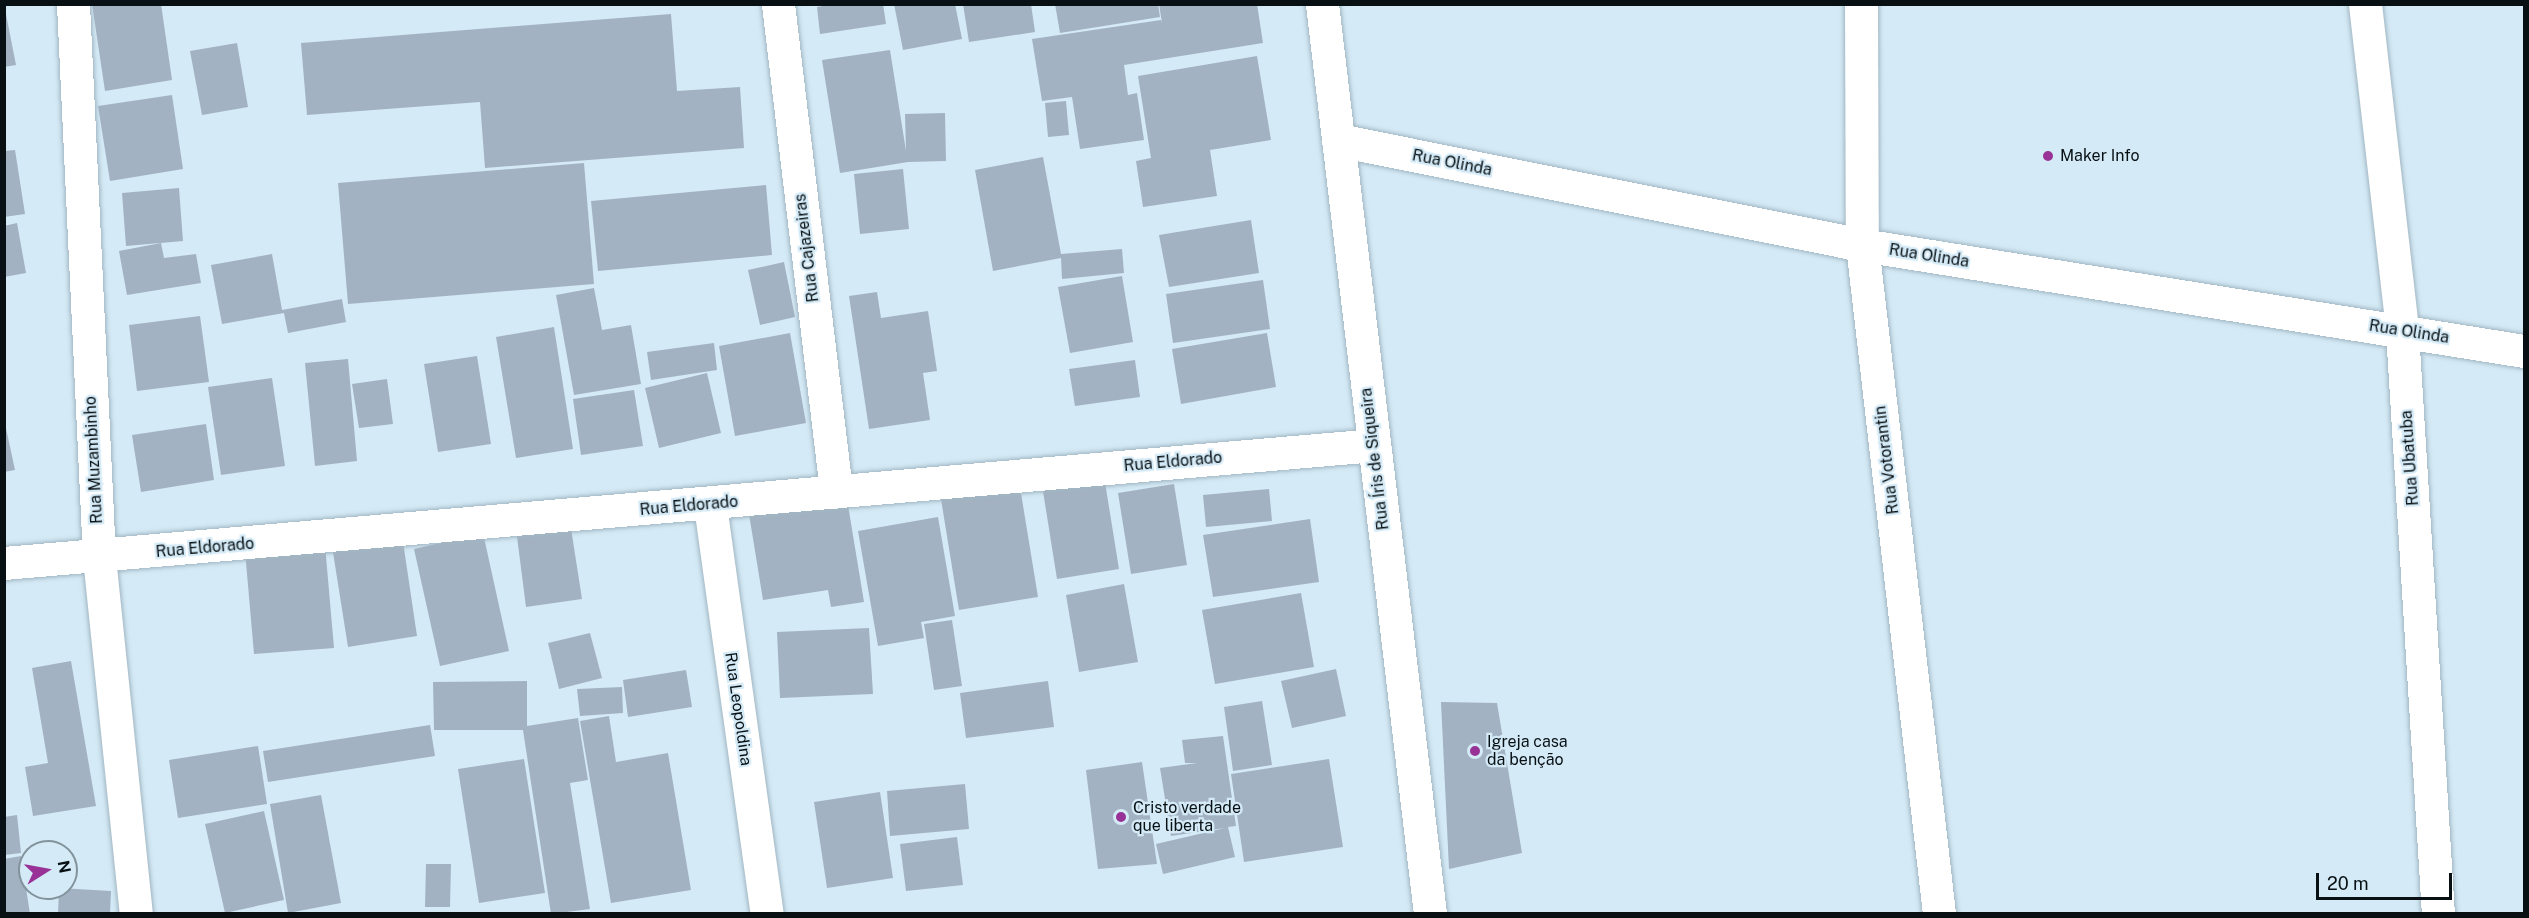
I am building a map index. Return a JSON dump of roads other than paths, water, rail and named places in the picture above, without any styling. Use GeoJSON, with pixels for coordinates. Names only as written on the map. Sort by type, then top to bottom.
{"type":"FeatureCollection","features":[{"type":"Feature","properties":{"kind":"street","name":"Rua Muzambinho"},"geometry":{"type":"LineString","coordinates":[[73,4],[99,557],[136,914]]}},
{"type":"Feature","properties":{"kind":"street","name":"Rua Cajazeiras"},"geometry":{"type":"LineString","coordinates":[[778,4],[836,492]]}},
{"type":"Feature","properties":{"kind":"street","name":"Rua Íris de Siqueira"},"geometry":{"type":"LineString","coordinates":[[1322,4],[1430,914]]}},
{"type":"Feature","properties":{"kind":"street","name":"Rua Votorantin"},"geometry":{"type":"LineString","coordinates":[[1861,4],[1862,245],[1939,914]]}},
{"type":"Feature","properties":{"kind":"street","name":"Rua Ubatuba"},"geometry":{"type":"LineString","coordinates":[[2365,4],[2402,331],[2438,914]]}},
{"type":"Feature","properties":{"kind":"street","name":"Rua Olinda"},"geometry":{"type":"LineString","coordinates":[[1338,140],[1862,245],[2524,351]]}},
{"type":"Feature","properties":{"kind":"street","name":"Rua Eldorado"},"geometry":{"type":"LineString","coordinates":[[4,563],[710,505],[1374,445]]}},
{"type":"Feature","properties":{"kind":"street","name":"Rua Leopoldina"},"geometry":{"type":"LineString","coordinates":[[710,505],[767,914]]}},
{"type":"Feature","properties":{"kind":"place","name":"Maker Info"},"geometry":{"type":"Point","coordinates":[2048,156]}},
{"type":"Feature","properties":{"kind":"place","name":"Igreja casa da benção"},"geometry":{"type":"Point","coordinates":[1475,751]}},
{"type":"Feature","properties":{"kind":"place","name":"Cristo verdade que liberta"},"geometry":{"type":"Point","coordinates":[1121,817]}}]}
